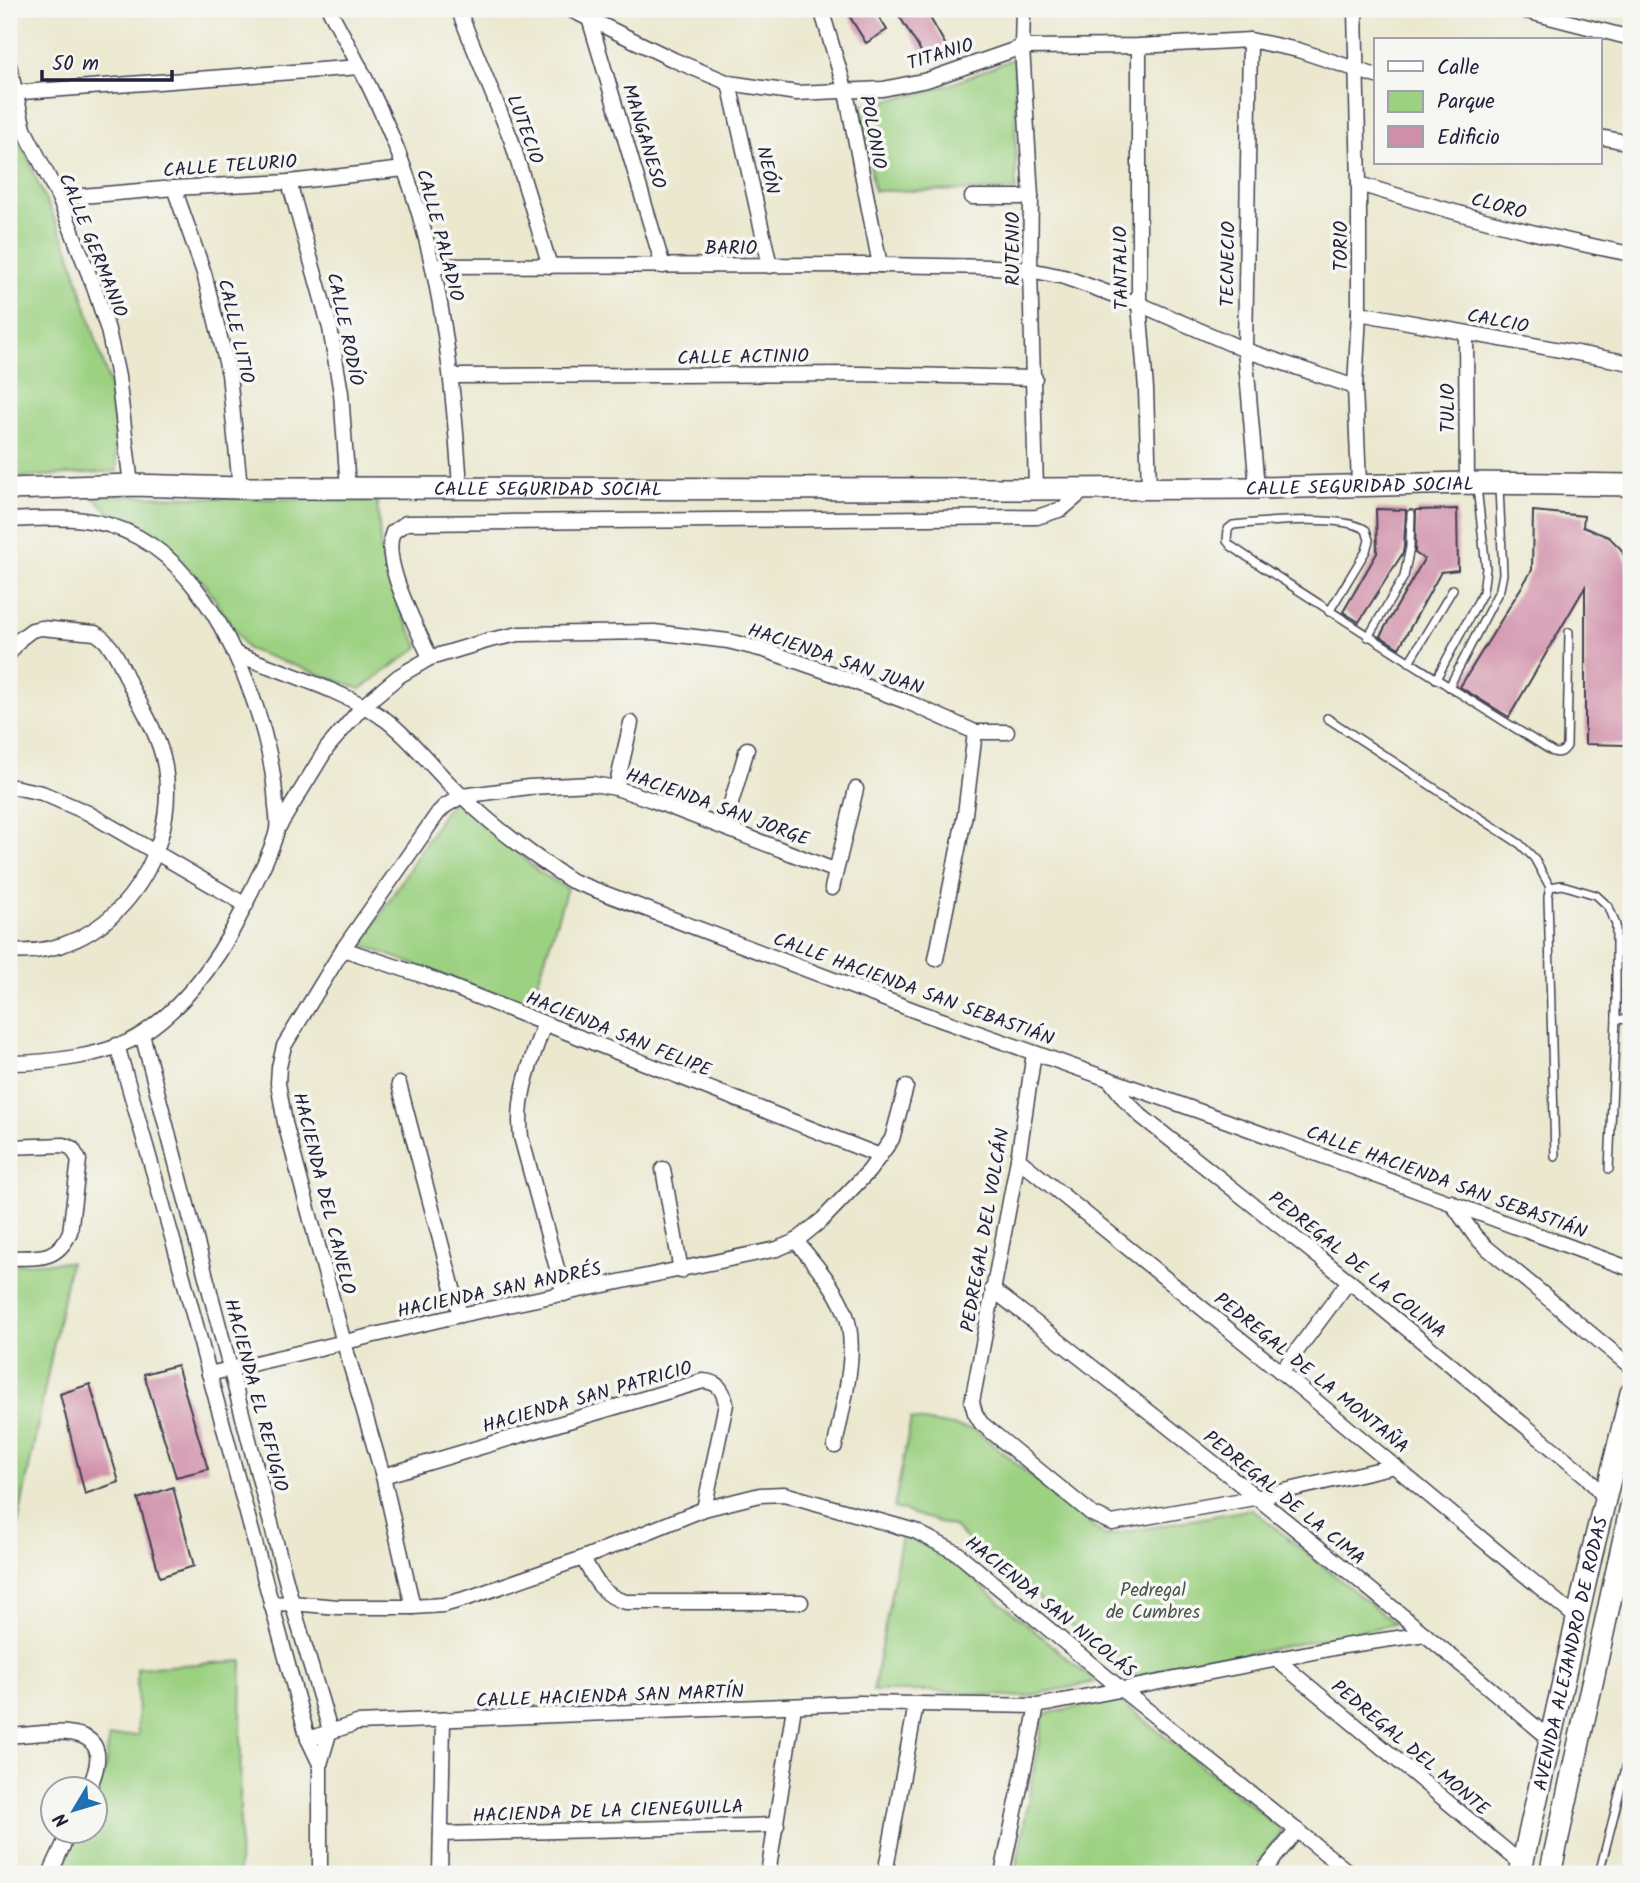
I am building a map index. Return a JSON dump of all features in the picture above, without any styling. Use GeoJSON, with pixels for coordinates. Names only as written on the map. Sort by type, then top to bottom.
{"type":"FeatureCollection","features":[{"type":"Feature","properties":{"kind":"street","name":"CALLE PALADIO"},"geometry":{"type":"LineString","coordinates":[[329,9],[382,112],[404,169],[433,266],[451,376],[460,487]]}},
{"type":"Feature","properties":{"kind":"street","name":"LUTECIO"},"geometry":{"type":"LineString","coordinates":[[458,9],[511,139],[550,266]]}},
{"type":"Feature","properties":{"kind":"street","name":"TITANIO"},"geometry":{"type":"LineString","coordinates":[[569,9],[674,60],[729,83],[797,93],[884,89],[927,80],[1022,47],[1139,46],[1250,40],[1298,50],[1374,75]]}},
{"type":"Feature","properties":{"kind":"street","name":"POLONIO"},"geometry":{"type":"LineString","coordinates":[[821,9],[846,92],[880,265]]}},
{"type":"Feature","properties":{"kind":"street","name":"RUTENIO"},"geometry":{"type":"LineString","coordinates":[[1023,9],[1022,47],[1031,197],[1030,270],[1036,489]]}},
{"type":"Feature","properties":{"kind":"street","name":"TORIO"},"geometry":{"type":"LineString","coordinates":[[1355,9],[1359,184],[1359,313],[1355,387],[1359,484]]}},
{"type":"Feature","properties":{"kind":"street"},"geometry":{"type":"LineString","coordinates":[[1518,9],[1631,38]]}},
{"type":"Feature","properties":{"kind":"street","name":"MANGANESO"},"geometry":{"type":"LineString","coordinates":[[589,18],[663,266]]}},
{"type":"Feature","properties":{"kind":"street","name":"TECNECIO"},"geometry":{"type":"LineString","coordinates":[[1250,40],[1245,350],[1257,488]]}},
{"type":"Feature","properties":{"kind":"street","name":"TANTALIO"},"geometry":{"type":"LineString","coordinates":[[1139,46],[1139,304],[1146,389],[1149,488]]}},
{"type":"Feature","properties":{"kind":"street","name":"CALLE GERMANIO"},"geometry":{"type":"LineString","coordinates":[[9,65],[12,93],[24,129],[59,198],[108,330],[120,387],[131,485]]}},
{"type":"Feature","properties":{"kind":"street"},"geometry":{"type":"LineString","coordinates":[[12,93],[360,67]]}},
{"type":"Feature","properties":{"kind":"street","name":"NEÓN"},"geometry":{"type":"LineString","coordinates":[[729,83],[770,266]]}},
{"type":"Feature","properties":{"kind":"street"},"geometry":{"type":"LineString","coordinates":[[1602,137],[1631,143]]}},
{"type":"Feature","properties":{"kind":"street","name":"CALLE TELURIO"},"geometry":{"type":"LineString","coordinates":[[59,198],[289,182],[404,169]]}},
{"type":"Feature","properties":{"kind":"street","name":"CALLE RODÍO"},"geometry":{"type":"LineString","coordinates":[[289,182],[330,328],[341,393],[348,488]]}},
{"type":"Feature","properties":{"kind":"street","name":"CLORO"},"geometry":{"type":"LineString","coordinates":[[1359,184],[1474,219],[1631,254]]}},
{"type":"Feature","properties":{"kind":"street","name":"CALLE LITIO"},"geometry":{"type":"LineString","coordinates":[[174,188],[204,273],[224,350],[231,386],[240,488]]}},
{"type":"Feature","properties":{"kind":"street"},"geometry":{"type":"LineString","coordinates":[[972,197],[1031,197]]}},
{"type":"Feature","properties":{"kind":"street","name":"BARIO"},"geometry":{"type":"LineString","coordinates":[[433,266],[880,265],[1030,270],[1064,277],[1139,304],[1245,350],[1355,387]]}},
{"type":"Feature","properties":{"kind":"street","name":"CALCIO"},"geometry":{"type":"LineString","coordinates":[[1359,313],[1631,363]]}},
{"type":"Feature","properties":{"kind":"street","name":"TULIO"},"geometry":{"type":"LineString","coordinates":[[1466,333],[1472,483]]}},
{"type":"Feature","properties":{"kind":"street","name":"CALLE ACTINIO"},"geometry":{"type":"LineString","coordinates":[[451,376],[860,374],[1035,378]]}},
{"type":"Feature","properties":{"kind":"street","name":"CALLE SEGURIDAD SOCIAL"},"geometry":{"type":"LineString","coordinates":[[9,489],[131,485],[240,488],[1036,489],[1472,483],[1631,485]]}},
{"type":"Feature","properties":{"kind":"street","name":"CALLE SEGURIDAD SOCIAL"},"geometry":{"type":"LineString","coordinates":[[430,658],[397,580],[390,549],[393,532],[406,523],[1037,517],[1062,509],[1087,488]]}},
{"type":"Feature","properties":{"kind":"street"},"geometry":{"type":"LineString","coordinates":[[9,520],[69,517],[99,521],[139,538],[156,549],[187,577],[234,653],[265,740],[272,770],[277,830]]}},
{"type":"Feature","properties":{"kind":"street"},"geometry":{"type":"LineString","coordinates":[[9,653],[26,634],[41,628],[95,633],[109,644],[160,747],[167,795],[165,816],[155,852],[129,897],[117,911],[79,939],[61,946],[37,951],[9,951]]}},
{"type":"Feature","properties":{"kind":"street","name":"HACIENDA SAN JUAN"},"geometry":{"type":"LineString","coordinates":[[9,1063],[74,1056],[117,1045],[142,1034],[173,1009],[214,961],[246,905],[277,830],[327,748],[363,706],[399,676],[430,658],[519,634],[654,632],[698,636],[764,650],[828,672],[910,703],[975,732]]}},
{"type":"Feature","properties":{"kind":"street","name":"CALLE HACIENDA SAN SEBASTIÁN"},"geometry":{"type":"LineString","coordinates":[[234,653],[363,706],[386,720],[412,743],[462,796],[542,862],[572,881],[916,1012],[1109,1079],[1631,1269]]}},
{"type":"Feature","properties":{"kind":"street"},"geometry":{"type":"LineString","coordinates":[[616,788],[631,723]]}},
{"type":"Feature","properties":{"kind":"street"},"geometry":{"type":"LineString","coordinates":[[936,959],[965,814],[975,732],[1007,732]]}},
{"type":"Feature","properties":{"kind":"street"},"geometry":{"type":"LineString","coordinates":[[724,827],[747,749]]}},
{"type":"Feature","properties":{"kind":"street","name":"HACIENDA SAN JORGE"},"geometry":{"type":"LineString","coordinates":[[462,796],[561,785],[593,784],[616,788],[834,870]]}},
{"type":"Feature","properties":{"kind":"street"},"geometry":{"type":"LineString","coordinates":[[9,786],[60,799],[246,905]]}},
{"type":"Feature","properties":{"kind":"street"},"geometry":{"type":"LineString","coordinates":[[832,888],[834,870],[856,789]]}},
{"type":"Feature","properties":{"kind":"street","name":"HACIENDA DEL CANELO"},"geometry":{"type":"LineString","coordinates":[[413,1607],[383,1476],[285,1124],[278,1083],[284,1046],[343,948],[438,813],[462,796]]}},
{"type":"Feature","properties":{"kind":"street","name":"HACIENDA SAN FELIPE"},"geometry":{"type":"LineString","coordinates":[[343,948],[427,976],[880,1156]]}},
{"type":"Feature","properties":{"kind":"street"},"geometry":{"type":"LineString","coordinates":[[544,1024],[527,1075],[519,1120],[521,1137],[564,1294]]}},
{"type":"Feature","properties":{"kind":"street","name":"HACIENDA EL REFUGIO"},"geometry":{"type":"LineString","coordinates":[[142,1034],[292,1603],[330,1730]]}},
{"type":"Feature","properties":{"kind":"street"},"geometry":{"type":"LineString","coordinates":[[117,1045],[308,1739],[320,1763]]}},
{"type":"Feature","properties":{"kind":"street","name":"PEDREGAL DEL VOLCÁN"},"geometry":{"type":"LineString","coordinates":[[1034,1053],[1018,1159],[972,1402],[975,1413],[989,1432],[1102,1520],[1122,1523],[1254,1498]]}},
{"type":"Feature","properties":{"kind":"street","name":"PEDREGAL DE LA COLINA"},"geometry":{"type":"LineString","coordinates":[[1109,1079],[1141,1116],[1349,1281],[1586,1476],[1608,1490]]}},
{"type":"Feature","properties":{"kind":"street"},"geometry":{"type":"LineString","coordinates":[[399,1084],[460,1315]]}},
{"type":"Feature","properties":{"kind":"street"},"geometry":{"type":"LineString","coordinates":[[835,1446],[848,1373],[851,1342],[849,1327],[845,1312],[830,1284],[796,1241],[823,1219],[880,1156],[892,1139],[906,1087]]}},
{"type":"Feature","properties":{"kind":"street"},"geometry":{"type":"LineString","coordinates":[[9,1147],[64,1145],[72,1148],[79,1160],[70,1233],[60,1250],[51,1255],[9,1258]]}},
{"type":"Feature","properties":{"kind":"street","name":"PEDREGAL DE LA MONTAÑA"},"geometry":{"type":"LineString","coordinates":[[1018,1159],[1282,1372],[1578,1619]]}},
{"type":"Feature","properties":{"kind":"street"},"geometry":{"type":"LineString","coordinates":[[663,1170],[681,1271]]}},
{"type":"Feature","properties":{"kind":"street"},"geometry":{"type":"LineString","coordinates":[[1451,1202],[1486,1247],[1631,1367]]}},
{"type":"Feature","properties":{"kind":"street","name":"HACIENDA SAN ANDRÉS"},"geometry":{"type":"LineString","coordinates":[[209,1374],[460,1315],[681,1271],[777,1249],[796,1241]]}},
{"type":"Feature","properties":{"kind":"street"},"geometry":{"type":"LineString","coordinates":[[1282,1372],[1349,1281]]}},
{"type":"Feature","properties":{"kind":"street","name":"PEDREGAL DE LA CIMA"},"geometry":{"type":"LineString","coordinates":[[992,1289],[1425,1634],[1550,1739]]}},
{"type":"Feature","properties":{"kind":"street","name":"HACIENDA SAN PATRICIO"},"geometry":{"type":"LineString","coordinates":[[383,1476],[703,1381],[712,1382],[719,1387],[726,1404],[704,1509]]}},
{"type":"Feature","properties":{"kind":"street","name":"AVENIDA ALEJANDRO DE RODAS"},"geometry":{"type":"LineString","coordinates":[[1521,1869],[1631,1393]]}},
{"type":"Feature","properties":{"kind":"street"},"geometry":{"type":"LineString","coordinates":[[1254,1498],[1395,1466]]}},
{"type":"Feature","properties":{"kind":"street"},"geometry":{"type":"LineString","coordinates":[[1608,1490],[1631,1486]]}},
{"type":"Feature","properties":{"kind":"street"},"geometry":{"type":"LineString","coordinates":[[1608,1490],[1631,1507]]}},
{"type":"Feature","properties":{"kind":"street","name":"HACIENDA SAN NICOLÁS"},"geometry":{"type":"LineString","coordinates":[[271,1604],[338,1607],[443,1605],[583,1558],[704,1509],[761,1495],[783,1494],[915,1531],[957,1553],[1351,1874]]}},
{"type":"Feature","properties":{"kind":"street","name":"AVENIDA ALEJANDRO DE RODAS"},"geometry":{"type":"LineString","coordinates":[[1550,1874],[1631,1507]]}},
{"type":"Feature","properties":{"kind":"street"},"geometry":{"type":"LineString","coordinates":[[583,1558],[603,1591],[614,1600],[802,1602]]}},
{"type":"Feature","properties":{"kind":"street"},"geometry":{"type":"LineString","coordinates":[[1615,1578],[1631,1562]]}},
{"type":"Feature","properties":{"kind":"street","name":"CALLE HACIENDA SAN MARTÍN"},"geometry":{"type":"LineString","coordinates":[[308,1739],[357,1723],[858,1703],[1037,1706],[1425,1634]]}},
{"type":"Feature","properties":{"kind":"street","name":"PEDREGAL DEL MONTE"},"geometry":{"type":"LineString","coordinates":[[1276,1660],[1521,1869]]}},
{"type":"Feature","properties":{"kind":"street"},"geometry":{"type":"LineString","coordinates":[[885,1874],[916,1704]]}},
{"type":"Feature","properties":{"kind":"street"},"geometry":{"type":"LineString","coordinates":[[1002,1874],[1037,1706]]}},
{"type":"Feature","properties":{"kind":"street"},"geometry":{"type":"LineString","coordinates":[[768,1874],[794,1707]]}},
{"type":"Feature","properties":{"kind":"street"},"geometry":{"type":"LineString","coordinates":[[439,1874],[443,1721]]}},
{"type":"Feature","properties":{"kind":"street"},"geometry":{"type":"LineString","coordinates":[[320,1874],[320,1763],[330,1730]]}},
{"type":"Feature","properties":{"kind":"street"},"geometry":{"type":"LineString","coordinates":[[9,1736],[69,1732],[82,1734],[91,1740],[97,1749],[95,1774]]}},
{"type":"Feature","properties":{"kind":"street","name":"HACIENDA DE LA CIENEGUILLA"},"geometry":{"type":"LineString","coordinates":[[441,1834],[777,1825]]}},
{"type":"Feature","properties":{"kind":"street"},"geometry":{"type":"LineString","coordinates":[[1261,1874],[1297,1830]]}},
{"type":"Feature","properties":{"kind":"street"},"geometry":{"type":"LineString","coordinates":[[50,1874],[64,1844]]}},
{"type":"Feature","properties":{"kind":"lane"},"geometry":{"type":"LineString","coordinates":[[1436,679],[1483,592],[1486,568],[1472,483]]}},
{"type":"Feature","properties":{"kind":"lane"},"geometry":{"type":"LineString","coordinates":[[1449,687],[1500,589],[1503,574],[1499,483]]}},
{"type":"Feature","properties":{"kind":"lane"},"geometry":{"type":"LineString","coordinates":[[1368,637],[1404,578],[1410,547],[1411,514]]}},
{"type":"Feature","properties":{"kind":"lane"},"geometry":{"type":"LineString","coordinates":[[1329,612],[1366,551],[1369,540],[1366,530],[1353,523],[1278,521],[1233,525],[1228,529],[1227,541],[1231,546],[1329,612],[1368,637],[1553,752],[1562,752],[1567,746],[1569,632]]}},
{"type":"Feature","properties":{"kind":"lane"},"geometry":{"type":"LineString","coordinates":[[1409,662],[1454,589]]}},
{"type":"Feature","properties":{"kind":"lane"},"geometry":{"type":"LineString","coordinates":[[1327,718],[1520,844],[1534,858],[1550,887],[1548,897],[1555,1157]]}},
{"type":"Feature","properties":{"kind":"lane"},"geometry":{"type":"LineString","coordinates":[[1550,887],[1562,885],[1596,895],[1609,908],[1616,925],[1616,1019],[1609,1169]]}},
{"type":"Feature","properties":{"kind":"lane"},"geometry":{"type":"LineString","coordinates":[[1616,1019],[1631,1020]]}},
{"type":"Feature","properties":{"kind":"lane"},"geometry":{"type":"LineString","coordinates":[[1599,1874],[1631,1748]]}},
{"type":"Feature","properties":{"kind":"green space"},"geometry":{"type":"Polygon","coordinates":[[[1015,58],[1016,190],[874,191],[861,105],[920,94],[1015,58]]]}},
{"type":"Feature","properties":{"kind":"green space"},"geometry":{"type":"Polygon","coordinates":[[[9,110],[37,181],[69,250],[113,396],[117,471],[9,478],[9,110]]]}},
{"type":"Feature","properties":{"kind":"green space"},"geometry":{"type":"Polygon","coordinates":[[[91,495],[377,501],[381,552],[404,618],[419,647],[361,689],[247,649],[204,583],[154,536],[110,512],[91,495]]]}},
{"type":"Feature","properties":{"kind":"green space"},"geometry":{"type":"Polygon","coordinates":[[[465,798],[537,871],[567,888],[530,1007],[362,945],[450,803],[465,798]]]}},
{"type":"Feature","properties":{"kind":"green space"},"geometry":{"type":"Polygon","coordinates":[[[70,1262],[9,1569],[9,1264],[70,1262]]]}},
{"type":"Feature","properties":{"kind":"green space","name":"Pedregal de Cumbres"},"geometry":{"type":"Polygon","coordinates":[[[911,1419],[975,1430],[1105,1536],[1252,1509],[1395,1624],[1133,1677],[952,1526],[894,1508],[911,1419]]]}},
{"type":"Feature","properties":{"kind":"green space","name":"Pedregal de Cumbres"},"geometry":{"type":"Polygon","coordinates":[[[902,1535],[940,1551],[1095,1682],[1023,1697],[931,1691],[873,1691],[902,1535]]]}},
{"type":"Feature","properties":{"kind":"green space"},"geometry":{"type":"Polygon","coordinates":[[[242,1661],[239,1874],[61,1874],[74,1844],[108,1844],[108,1774],[103,1774],[109,1737],[138,1735],[137,1668],[242,1661]]]}},
{"type":"Feature","properties":{"kind":"green space"},"geometry":{"type":"Polygon","coordinates":[[[1118,1699],[1283,1831],[1249,1874],[1015,1874],[1044,1714],[1118,1699]]]}},
{"type":"Feature","properties":{"kind":"building"},"geometry":{"type":"Polygon","coordinates":[[[845,9],[874,9],[887,30],[866,43],[845,9]]]}},
{"type":"Feature","properties":{"kind":"building"},"geometry":{"type":"Polygon","coordinates":[[[895,9],[925,9],[948,49],[925,58],[895,9]]]}},
{"type":"Feature","properties":{"kind":"building"},"geometry":{"type":"Polygon","coordinates":[[[1376,509],[1406,510],[1403,553],[1359,622],[1343,612],[1377,553],[1376,509]]]}},
{"type":"Feature","properties":{"kind":"building"},"geometry":{"type":"Polygon","coordinates":[[[1457,509],[1458,570],[1441,572],[1399,648],[1380,636],[1424,559],[1415,553],[1416,510],[1457,509]]]}},
{"type":"Feature","properties":{"kind":"building"},"geometry":{"type":"Polygon","coordinates":[[[1533,511],[1584,516],[1583,527],[1609,537],[1621,549],[1629,567],[1631,599],[1625,745],[1585,744],[1585,587],[1509,717],[1460,687],[1532,570],[1533,511]]]}},
{"type":"Feature","properties":{"kind":"building"},"geometry":{"type":"Polygon","coordinates":[[[177,1365],[208,1469],[176,1477],[144,1374],[177,1365]]]}},
{"type":"Feature","properties":{"kind":"building"},"geometry":{"type":"Polygon","coordinates":[[[90,1384],[119,1482],[85,1494],[60,1394],[90,1384]]]}},
{"type":"Feature","properties":{"kind":"building"},"geometry":{"type":"Polygon","coordinates":[[[173,1487],[194,1566],[160,1577],[138,1499],[173,1487]]]}}]}
